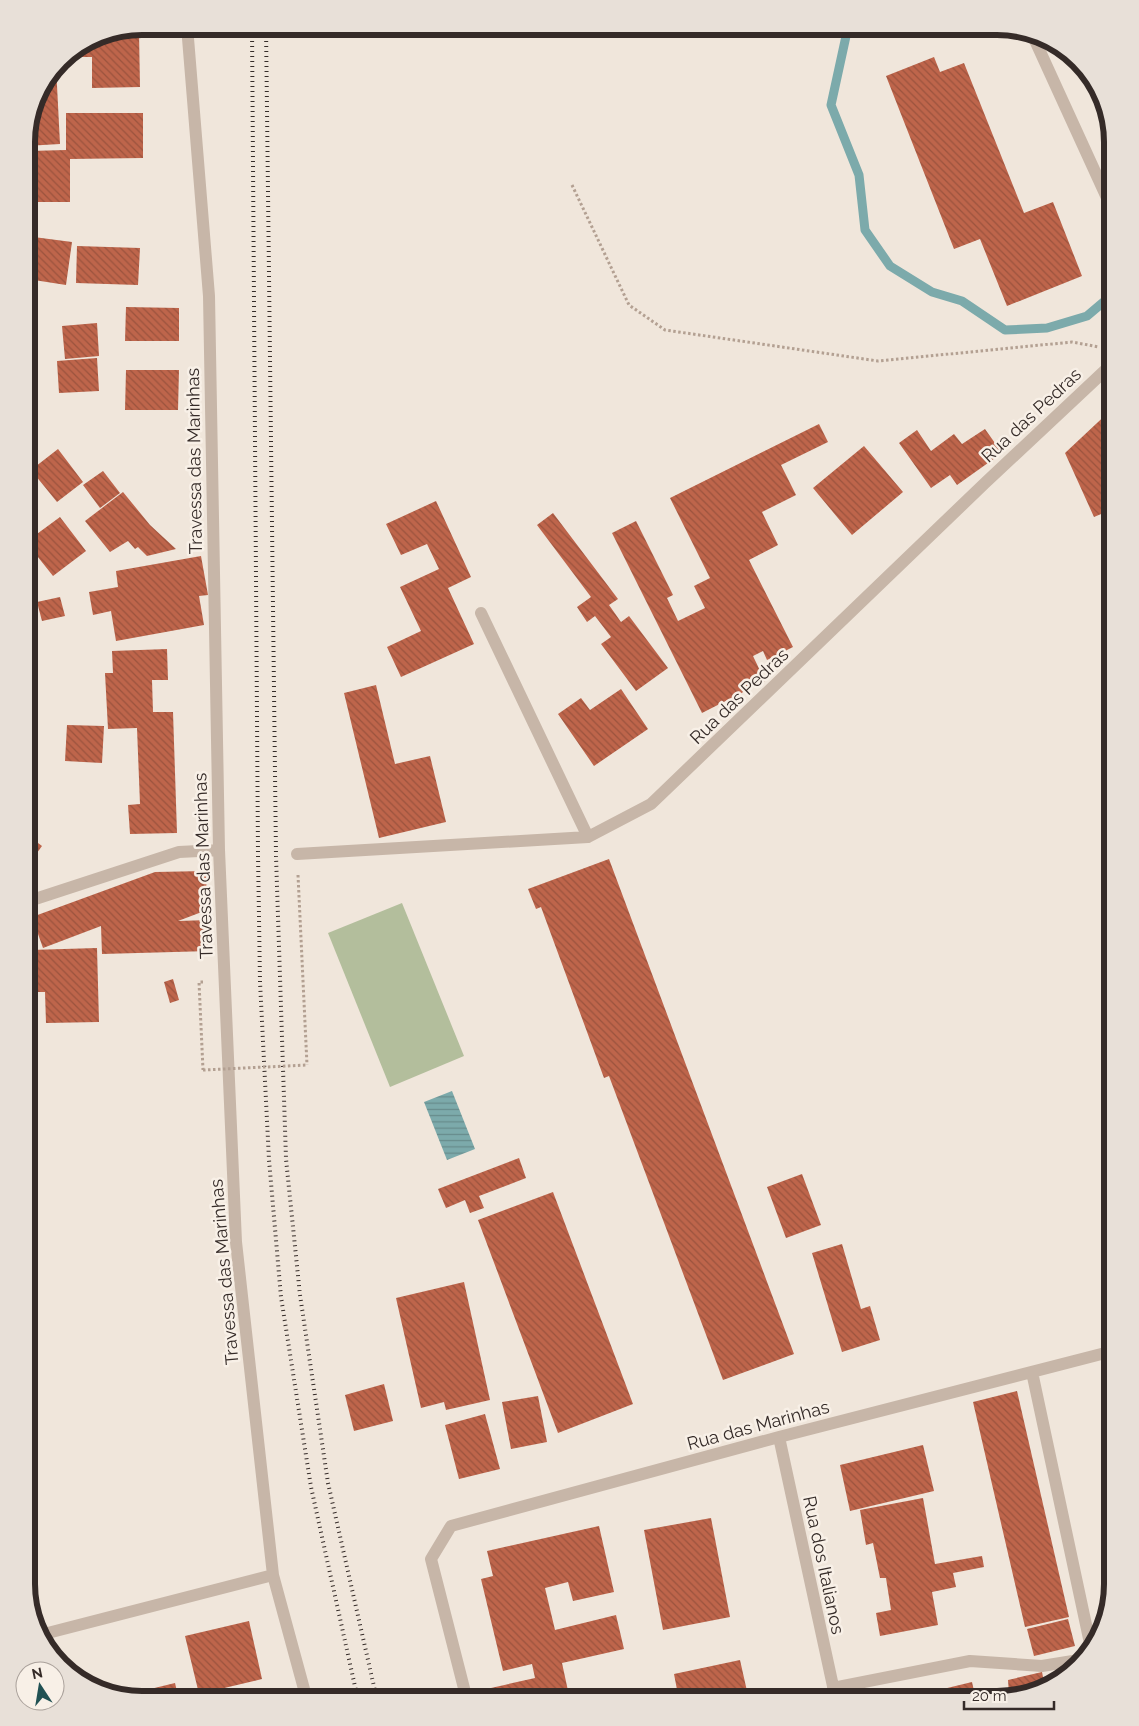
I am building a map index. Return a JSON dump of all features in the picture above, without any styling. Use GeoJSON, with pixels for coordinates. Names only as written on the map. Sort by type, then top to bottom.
{"type":"FeatureCollection","features":[{"type":"Feature","properties":{"kind":"street","name":"Travessa das Marinhas"},"geometry":{"type":"LineString","coordinates":[[188,35],[209,296],[219,850],[236,1242],[273,1575],[305,1691]]}},
{"type":"Feature","properties":{"kind":"street"},"geometry":{"type":"LineString","coordinates":[[1036,43],[1104,192]]}},
{"type":"Feature","properties":{"kind":"street","name":"Rua das Pedras"},"geometry":{"type":"LineString","coordinates":[[297,854],[588,836],[651,804],[1104,371]]}},
{"type":"Feature","properties":{"kind":"street"},"geometry":{"type":"LineString","coordinates":[[481,614],[588,836]]}},
{"type":"Feature","properties":{"kind":"street"},"geometry":{"type":"LineString","coordinates":[[35,899],[179,852],[219,850]]}},
{"type":"Feature","properties":{"kind":"street","name":"Rua das Marinhas"},"geometry":{"type":"LineString","coordinates":[[465,1691],[431,1559],[451,1526],[779,1437],[1104,1353]]}},
{"type":"Feature","properties":{"kind":"street"},"geometry":{"type":"LineString","coordinates":[[1032,1372],[1089,1639]]}},
{"type":"Feature","properties":{"kind":"street","name":"Rua dos Italianos"},"geometry":{"type":"LineString","coordinates":[[779,1437],[833,1691]]}},
{"type":"Feature","properties":{"kind":"street"},"geometry":{"type":"LineString","coordinates":[[47,1633],[273,1575]]}},
{"type":"Feature","properties":{"kind":"street"},"geometry":{"type":"LineString","coordinates":[[846,1691],[970,1661],[1042,1666],[1072,1661]]}},
{"type":"Feature","properties":{"kind":"path"},"geometry":{"type":"LineString","coordinates":[[572,184],[629,305],[665,330],[878,361],[1072,342],[1104,348]]}},
{"type":"Feature","properties":{"kind":"path"},"geometry":{"type":"LineString","coordinates":[[200,992],[203,1070],[307,1065],[297,854]]}},
{"type":"Feature","properties":{"kind":"green space"},"geometry":{"type":"Polygon","coordinates":[[[402,903],[464,1056],[390,1087],[328,933],[402,903]]]}},
{"type":"Feature","properties":{"kind":"water"},"geometry":{"type":"Polygon","coordinates":[[[452,1091],[475,1149],[447,1160],[424,1102],[452,1091]]]}},
{"type":"Feature","properties":{"kind":"building"},"geometry":{"type":"Polygon","coordinates":[[[139,35],[140,87],[92,88],[92,57],[78,57],[101,43],[121,37],[139,35]]]}},
{"type":"Feature","properties":{"kind":"building"},"geometry":{"type":"Polygon","coordinates":[[[934,57],[940,72],[964,63],[1024,213],[1053,202],[1082,276],[1007,306],[980,239],[954,249],[886,76],[934,57]]]}},
{"type":"Feature","properties":{"kind":"building"},"geometry":{"type":"Polygon","coordinates":[[[57,78],[60,144],[35,145],[37,121],[43,101],[57,78]]]}},
{"type":"Feature","properties":{"kind":"building"},"geometry":{"type":"Polygon","coordinates":[[[66,113],[143,113],[143,158],[70,159],[70,202],[35,202],[35,151],[66,150],[66,113]]]}},
{"type":"Feature","properties":{"kind":"building"},"geometry":{"type":"Polygon","coordinates":[[[35,237],[72,242],[66,285],[35,280],[35,237]]]}},
{"type":"Feature","properties":{"kind":"building"},"geometry":{"type":"Polygon","coordinates":[[[77,246],[140,248],[138,285],[76,283],[77,246]]]}},
{"type":"Feature","properties":{"kind":"building"},"geometry":{"type":"Polygon","coordinates":[[[126,307],[179,308],[179,341],[125,341],[126,307]]]}},
{"type":"Feature","properties":{"kind":"building"},"geometry":{"type":"Polygon","coordinates":[[[97,323],[99,356],[65,359],[62,326],[97,323]]]}},
{"type":"Feature","properties":{"kind":"building"},"geometry":{"type":"Polygon","coordinates":[[[97,358],[99,391],[59,393],[57,361],[97,358]]]}},
{"type":"Feature","properties":{"kind":"building"},"geometry":{"type":"Polygon","coordinates":[[[126,370],[179,370],[178,410],[125,410],[126,370]]]}},
{"type":"Feature","properties":{"kind":"building"},"geometry":{"type":"Polygon","coordinates":[[[1104,416],[1104,513],[1094,517],[1065,453],[1104,416]]]}},
{"type":"Feature","properties":{"kind":"building"},"geometry":{"type":"Polygon","coordinates":[[[819,424],[828,442],[781,465],[796,495],[762,512],[778,545],[749,560],[793,647],[767,660],[763,651],[753,656],[765,681],[702,713],[612,533],[636,521],[673,595],[667,598],[678,621],[705,608],[694,586],[710,578],[670,498],[819,424]]]}},
{"type":"Feature","properties":{"kind":"building"},"geometry":{"type":"Polygon","coordinates":[[[985,429],[1002,453],[957,485],[950,475],[931,488],[899,443],[917,430],[931,451],[954,434],[962,444],[985,429]]]}},
{"type":"Feature","properties":{"kind":"building"},"geometry":{"type":"Polygon","coordinates":[[[864,446],[903,492],[852,535],[813,488],[864,446]]]}},
{"type":"Feature","properties":{"kind":"building"},"geometry":{"type":"Polygon","coordinates":[[[58,449],[83,482],[57,502],[35,475],[35,467],[58,449]]]}},
{"type":"Feature","properties":{"kind":"building"},"geometry":{"type":"Polygon","coordinates":[[[103,471],[120,493],[100,508],[83,485],[103,471]]]}},
{"type":"Feature","properties":{"kind":"building"},"geometry":{"type":"Polygon","coordinates":[[[123,492],[150,525],[176,549],[147,556],[138,547],[135,549],[128,541],[110,552],[85,521],[123,492]]]}},
{"type":"Feature","properties":{"kind":"building"},"geometry":{"type":"Polygon","coordinates":[[[436,501],[471,577],[448,588],[474,644],[401,677],[387,647],[421,631],[400,587],[439,569],[427,544],[401,555],[386,524],[436,501]]]}},
{"type":"Feature","properties":{"kind":"building"},"geometry":{"type":"Polygon","coordinates":[[[553,513],[618,599],[609,605],[621,622],[629,616],[668,668],[636,691],[601,644],[611,637],[595,616],[587,622],[577,607],[591,597],[537,525],[553,513]]]}},
{"type":"Feature","properties":{"kind":"building"},"geometry":{"type":"Polygon","coordinates":[[[60,517],[86,551],[53,576],[35,553],[35,535],[60,517]]]}},
{"type":"Feature","properties":{"kind":"building"},"geometry":{"type":"Polygon","coordinates":[[[201,556],[208,595],[199,596],[204,625],[116,641],[111,611],[93,615],[89,592],[118,587],[116,571],[201,556]]]}},
{"type":"Feature","properties":{"kind":"building"},"geometry":{"type":"Polygon","coordinates":[[[60,597],[65,616],[42,621],[37,602],[60,597]]]}},
{"type":"Feature","properties":{"kind":"building"},"geometry":{"type":"Polygon","coordinates":[[[167,649],[168,680],[152,680],[153,712],[173,712],[177,833],[130,834],[128,805],[140,804],[137,728],[108,729],[105,673],[113,673],[112,651],[167,649]]]}},
{"type":"Feature","properties":{"kind":"building"},"geometry":{"type":"Polygon","coordinates":[[[376,685],[395,764],[430,756],[446,822],[379,838],[344,693],[376,685]]]}},
{"type":"Feature","properties":{"kind":"building"},"geometry":{"type":"Polygon","coordinates":[[[621,689],[648,729],[594,766],[558,714],[581,698],[590,710],[621,689]]]}},
{"type":"Feature","properties":{"kind":"building"},"geometry":{"type":"Polygon","coordinates":[[[67,725],[104,726],[102,763],[65,761],[67,725]]]}},
{"type":"Feature","properties":{"kind":"building"},"geometry":{"type":"Polygon","coordinates":[[[35,841],[42,846],[35,856],[35,841]]]}},
{"type":"Feature","properties":{"kind":"building"},"geometry":{"type":"Polygon","coordinates":[[[609,859],[794,1354],[723,1380],[609,1076],[604,1078],[541,907],[536,909],[528,889],[609,859]]]}},
{"type":"Feature","properties":{"kind":"building"},"geometry":{"type":"Polygon","coordinates":[[[206,871],[207,910],[178,921],[209,920],[210,951],[102,954],[101,926],[43,948],[35,925],[35,916],[155,872],[206,871]]]}},
{"type":"Feature","properties":{"kind":"building"},"geometry":{"type":"Polygon","coordinates":[[[97,948],[99,1022],[46,1023],[45,992],[35,992],[35,950],[97,948]]]}},
{"type":"Feature","properties":{"kind":"building"},"geometry":{"type":"Polygon","coordinates":[[[173,979],[179,1000],[170,1003],[164,982],[173,979]]]}},
{"type":"Feature","properties":{"kind":"building"},"geometry":{"type":"Polygon","coordinates":[[[519,1158],[526,1178],[479,1196],[484,1208],[470,1213],[465,1200],[446,1208],[438,1189],[519,1158]]]}},
{"type":"Feature","properties":{"kind":"building"},"geometry":{"type":"Polygon","coordinates":[[[802,1174],[821,1225],[786,1238],[767,1187],[802,1174]]]}},
{"type":"Feature","properties":{"kind":"building"},"geometry":{"type":"Polygon","coordinates":[[[553,1192],[633,1404],[558,1433],[478,1220],[553,1192]]]}},
{"type":"Feature","properties":{"kind":"building"},"geometry":{"type":"Polygon","coordinates":[[[842,1244],[861,1309],[870,1306],[880,1340],[842,1352],[812,1253],[842,1244]]]}},
{"type":"Feature","properties":{"kind":"building"},"geometry":{"type":"Polygon","coordinates":[[[464,1282],[490,1400],[446,1410],[444,1402],[421,1408],[396,1298],[464,1282]]]}},
{"type":"Feature","properties":{"kind":"building"},"geometry":{"type":"Polygon","coordinates":[[[384,1384],[393,1421],[354,1431],[345,1395],[384,1384]]]}},
{"type":"Feature","properties":{"kind":"building"},"geometry":{"type":"Polygon","coordinates":[[[1017,1391],[1069,1617],[1025,1627],[973,1402],[1017,1391]]]}},
{"type":"Feature","properties":{"kind":"building"},"geometry":{"type":"Polygon","coordinates":[[[538,1396],[547,1442],[511,1449],[502,1402],[538,1396]]]}},
{"type":"Feature","properties":{"kind":"building"},"geometry":{"type":"Polygon","coordinates":[[[485,1414],[500,1469],[459,1479],[445,1425],[485,1414]]]}},
{"type":"Feature","properties":{"kind":"building"},"geometry":{"type":"Polygon","coordinates":[[[923,1445],[934,1491],[850,1511],[840,1465],[923,1445]]]}},
{"type":"Feature","properties":{"kind":"building"},"geometry":{"type":"Polygon","coordinates":[[[923,1498],[935,1564],[982,1556],[984,1567],[953,1573],[956,1587],[932,1592],[938,1625],[880,1636],[876,1613],[891,1610],[886,1578],[880,1578],[873,1543],[866,1545],[860,1510],[923,1498]]]}},
{"type":"Feature","properties":{"kind":"building"},"geometry":{"type":"Polygon","coordinates":[[[711,1518],[730,1617],[663,1630],[644,1530],[711,1518]]]}},
{"type":"Feature","properties":{"kind":"building"},"geometry":{"type":"Polygon","coordinates":[[[599,1526],[614,1592],[573,1601],[568,1582],[545,1588],[555,1630],[616,1615],[624,1649],[562,1663],[568,1691],[482,1691],[535,1678],[532,1664],[503,1671],[481,1579],[493,1576],[487,1551],[599,1526]]]}},
{"type":"Feature","properties":{"kind":"building"},"geometry":{"type":"Polygon","coordinates":[[[1068,1619],[1075,1646],[1034,1656],[1027,1629],[1068,1619]]]}},
{"type":"Feature","properties":{"kind":"building"},"geometry":{"type":"Polygon","coordinates":[[[249,1621],[262,1679],[212,1691],[198,1691],[185,1636],[249,1621]]]}},
{"type":"Feature","properties":{"kind":"building"},"geometry":{"type":"Polygon","coordinates":[[[740,1660],[747,1691],[677,1691],[674,1674],[740,1660]]]}},
{"type":"Feature","properties":{"kind":"building"},"geometry":{"type":"Polygon","coordinates":[[[1042,1672],[1044,1680],[1009,1690],[1008,1680],[1042,1672]]]}},
{"type":"Feature","properties":{"kind":"building"},"geometry":{"type":"Polygon","coordinates":[[[972,1682],[974,1691],[935,1691],[972,1682]]]}},
{"type":"Feature","properties":{"kind":"building"},"geometry":{"type":"Polygon","coordinates":[[[175,1683],[177,1691],[142,1691],[175,1683]]]}},
{"type":"Feature","properties":{"kind":"waterway"},"geometry":{"type":"LineString","coordinates":[[846,35],[831,105],[859,175],[865,230],[890,266],[932,292],[962,301],[1005,330],[1047,328],[1087,316],[1104,302]]}},
{"type":"Feature","properties":{"kind":"railway"},"geometry":{"type":"LineString","coordinates":[[252,35],[258,854],[260,982],[269,1160],[281,1297],[311,1487],[356,1691]]}},
{"type":"Feature","properties":{"kind":"railway"},"geometry":{"type":"LineString","coordinates":[[266,35],[276,856],[286,1159],[300,1295],[328,1483],[375,1691]]}}]}
